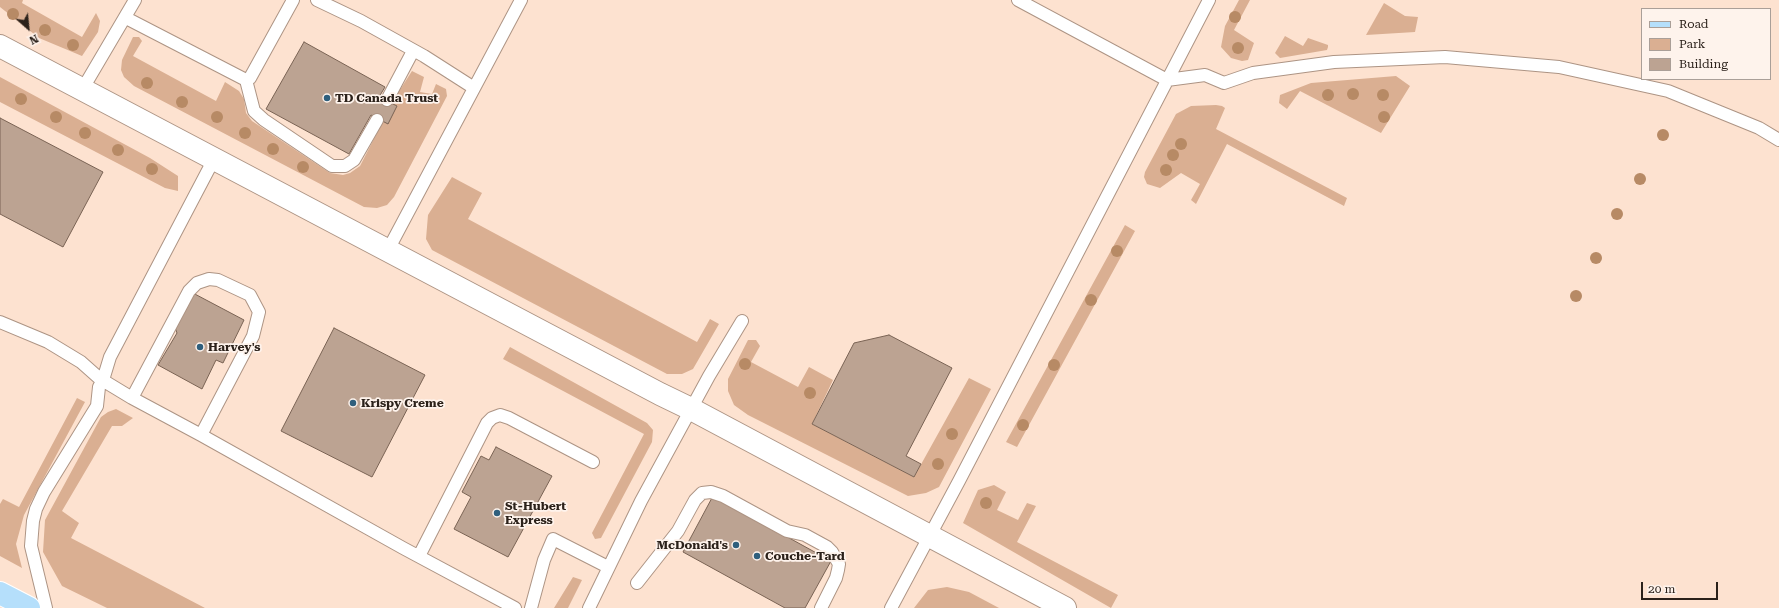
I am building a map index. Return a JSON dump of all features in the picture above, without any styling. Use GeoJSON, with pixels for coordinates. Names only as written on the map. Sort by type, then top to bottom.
{"type":"FeatureCollection","features":[{"type":"Feature","properties":{"kind":"main road"},"geometry":{"type":"LineString","coordinates":[[0,592],[29,608]]}},
{"type":"Feature","properties":{"kind":"street"},"geometry":{"type":"LineString","coordinates":[[0,46],[691,409],[929,537],[1065,608]]}},
{"type":"Feature","properties":{"kind":"lane"},"geometry":{"type":"LineString","coordinates":[[82,90],[126,18],[135,0]]}},
{"type":"Feature","properties":{"kind":"lane"},"geometry":{"type":"LineString","coordinates":[[246,80],[250,78],[293,0]]}},
{"type":"Feature","properties":{"kind":"lane"},"geometry":{"type":"LineString","coordinates":[[317,0],[361,21],[474,88]]}},
{"type":"Feature","properties":{"kind":"lane"},"geometry":{"type":"LineString","coordinates":[[388,250],[521,0]]}},
{"type":"Feature","properties":{"kind":"lane"},"geometry":{"type":"LineString","coordinates":[[1018,0],[1167,80],[1205,75],[1224,83],[1253,73],[1334,62],[1445,57],[1552,66],[1668,91],[1759,128],[1779,140]]}},
{"type":"Feature","properties":{"kind":"lane"},"geometry":{"type":"LineString","coordinates":[[891,608],[963,474],[1209,0]]}},
{"type":"Feature","properties":{"kind":"lane"},"geometry":{"type":"LineString","coordinates":[[126,18],[246,80],[254,111],[264,120],[332,166],[345,166],[354,160],[378,120]]}},
{"type":"Feature","properties":{"kind":"lane"},"geometry":{"type":"LineString","coordinates":[[387,100],[413,51]]}},
{"type":"Feature","properties":{"kind":"lane"},"geometry":{"type":"LineString","coordinates":[[46,608],[31,546],[33,520],[44,492],[97,406],[99,387],[103,380],[113,350],[214,159]]}},
{"type":"Feature","properties":{"kind":"lane"},"geometry":{"type":"LineString","coordinates":[[132,398],[189,291],[200,281],[209,279],[218,280],[244,291],[250,295],[259,312],[253,336],[201,435]]}},
{"type":"Feature","properties":{"kind":"lane"},"geometry":{"type":"LineString","coordinates":[[589,608],[641,501],[691,409],[742,321]]}},
{"type":"Feature","properties":{"kind":"lane"},"geometry":{"type":"LineString","coordinates":[[0,322],[48,342],[81,362],[103,380],[132,398],[468,584],[515,608]]}},
{"type":"Feature","properties":{"kind":"lane"},"geometry":{"type":"LineString","coordinates":[[419,556],[487,423],[492,418],[504,415],[593,462]]}},
{"type":"Feature","properties":{"kind":"lane"},"geometry":{"type":"LineString","coordinates":[[637,583],[678,531],[695,500],[702,494],[710,492],[723,496],[787,531],[805,535],[827,547],[832,552],[839,564],[836,578],[821,608]]}},
{"type":"Feature","properties":{"kind":"lane"},"geometry":{"type":"LineString","coordinates":[[531,608],[544,560],[553,539],[608,567]]}},
{"type":"Feature","properties":{"kind":"green space"},"geometry":{"type":"Polygon","coordinates":[[[0,0],[23,0],[22,3],[82,37],[96,13],[100,21],[98,32],[82,56],[39,38],[0,7],[0,0]]]}},
{"type":"Feature","properties":{"kind":"green space"},"geometry":{"type":"Polygon","coordinates":[[[1239,0],[1250,0],[1234,30],[1254,43],[1248,60],[1242,61],[1231,58],[1221,47],[1225,26],[1239,0]]]}},
{"type":"Feature","properties":{"kind":"green space"},"geometry":{"type":"Polygon","coordinates":[[[1384,3],[1405,16],[1418,17],[1415,32],[1366,35],[1384,3]]]}},
{"type":"Feature","properties":{"kind":"green space"},"geometry":{"type":"Polygon","coordinates":[[[1285,36],[1303,46],[1308,38],[1328,45],[1328,47],[1327,50],[1280,58],[1275,53],[1285,36]]]}},
{"type":"Feature","properties":{"kind":"green space"},"geometry":{"type":"Polygon","coordinates":[[[133,37],[139,37],[142,41],[133,56],[216,101],[225,82],[239,91],[244,99],[246,113],[252,121],[330,173],[343,175],[350,173],[360,166],[396,96],[412,71],[424,77],[420,92],[432,94],[436,84],[446,89],[447,96],[394,197],[387,205],[377,208],[364,207],[134,86],[124,77],[121,70],[122,60],[133,37]]]}},
{"type":"Feature","properties":{"kind":"green space"},"geometry":{"type":"Polygon","coordinates":[[[1396,76],[1410,86],[1381,133],[1300,91],[1287,109],[1279,103],[1280,95],[1311,83],[1396,76]]]}},
{"type":"Feature","properties":{"kind":"green space"},"geometry":{"type":"Polygon","coordinates":[[[0,77],[150,158],[178,176],[178,191],[165,188],[0,102],[0,77]]]}},
{"type":"Feature","properties":{"kind":"green space"},"geometry":{"type":"Polygon","coordinates":[[[1216,105],[1225,108],[1216,129],[1347,198],[1344,206],[1227,144],[1196,204],[1191,200],[1200,184],[1181,173],[1160,188],[1147,184],[1144,177],[1145,172],[1176,114],[1191,106],[1216,105]]]}},
{"type":"Feature","properties":{"kind":"green space"},"geometry":{"type":"Polygon","coordinates":[[[452,177],[482,193],[468,219],[697,342],[710,319],[719,324],[693,369],[682,374],[667,374],[432,250],[426,239],[428,215],[452,177]]]}},
{"type":"Feature","properties":{"kind":"green space"},"geometry":{"type":"Polygon","coordinates":[[[1125,225],[1135,231],[1017,447],[1006,442],[1125,225]]]}},
{"type":"Feature","properties":{"kind":"green space"},"geometry":{"type":"Polygon","coordinates":[[[748,340],[756,340],[760,346],[751,362],[798,387],[809,367],[833,380],[812,424],[914,477],[969,378],[991,389],[939,487],[926,493],[908,496],[748,415],[734,405],[728,391],[728,379],[748,340]]]}},
{"type":"Feature","properties":{"kind":"green space"},"geometry":{"type":"Polygon","coordinates":[[[510,347],[647,423],[653,430],[652,442],[601,538],[595,539],[592,533],[644,434],[503,359],[510,347]]]}},
{"type":"Feature","properties":{"kind":"green space"},"geometry":{"type":"Polygon","coordinates":[[[77,398],[85,402],[24,515],[16,544],[22,568],[0,556],[0,504],[3,499],[19,507],[77,398]]]}},
{"type":"Feature","properties":{"kind":"green space"},"geometry":{"type":"Polygon","coordinates":[[[116,409],[133,418],[122,426],[112,426],[62,511],[79,523],[71,538],[205,608],[107,608],[62,586],[43,552],[45,520],[101,417],[116,409]]]}},
{"type":"Feature","properties":{"kind":"green space"},"geometry":{"type":"Polygon","coordinates":[[[994,485],[1006,492],[997,510],[1018,520],[1027,503],[1036,506],[1017,542],[1118,595],[1111,608],[963,523],[978,490],[994,485]]]}},
{"type":"Feature","properties":{"kind":"green space"},"geometry":{"type":"Polygon","coordinates":[[[573,577],[582,580],[568,608],[554,608],[573,577]]]}},
{"type":"Feature","properties":{"kind":"green space"},"geometry":{"type":"Polygon","coordinates":[[[947,587],[969,592],[999,608],[914,608],[928,590],[947,587]]]}},
{"type":"Feature","properties":{"kind":"building","name":"TD Canada Trust"},"geometry":{"type":"Polygon","coordinates":[[[304,42],[385,87],[379,97],[397,106],[388,124],[371,115],[349,154],[266,109],[304,42]]]}},
{"type":"Feature","properties":{"kind":"building"},"geometry":{"type":"Polygon","coordinates":[[[0,118],[103,172],[63,247],[0,214],[0,118]]]}},
{"type":"Feature","properties":{"kind":"building","name":"Harvey's"},"geometry":{"type":"Polygon","coordinates":[[[191,292],[244,320],[223,363],[216,360],[202,389],[158,365],[177,333],[174,325],[191,292]]]}},
{"type":"Feature","properties":{"kind":"building","name":"Krispy Creme"},"geometry":{"type":"Polygon","coordinates":[[[334,328],[425,375],[372,477],[281,431],[334,328]]]}},
{"type":"Feature","properties":{"kind":"building"},"geometry":{"type":"Polygon","coordinates":[[[889,335],[952,368],[906,456],[921,464],[914,477],[812,424],[854,343],[889,335]]]}},
{"type":"Feature","properties":{"kind":"building","name":"St-Hubert Express"},"geometry":{"type":"Polygon","coordinates":[[[496,447],[552,476],[508,557],[454,529],[471,497],[462,492],[481,456],[489,460],[496,447]]]}},
{"type":"Feature","properties":{"kind":"building","name":"Couche-Tard"},"geometry":{"type":"Polygon","coordinates":[[[713,496],[831,561],[805,608],[785,608],[683,552],[713,496]]]}},
{"type":"Feature","properties":{"kind":"place","name":"TD Canada Trust"},"geometry":{"type":"Point","coordinates":[327,98]}},
{"type":"Feature","properties":{"kind":"place","name":"Harvey's"},"geometry":{"type":"Point","coordinates":[200,347]}},
{"type":"Feature","properties":{"kind":"place","name":"Krispy Creme"},"geometry":{"type":"Point","coordinates":[353,403]}},
{"type":"Feature","properties":{"kind":"place","name":"St-Hubert Express"},"geometry":{"type":"Point","coordinates":[497,513]}},
{"type":"Feature","properties":{"kind":"place","name":"McDonald's"},"geometry":{"type":"Point","coordinates":[736,545]}},
{"type":"Feature","properties":{"kind":"place","name":"Couche-Tard"},"geometry":{"type":"Point","coordinates":[757,556]}}]}
